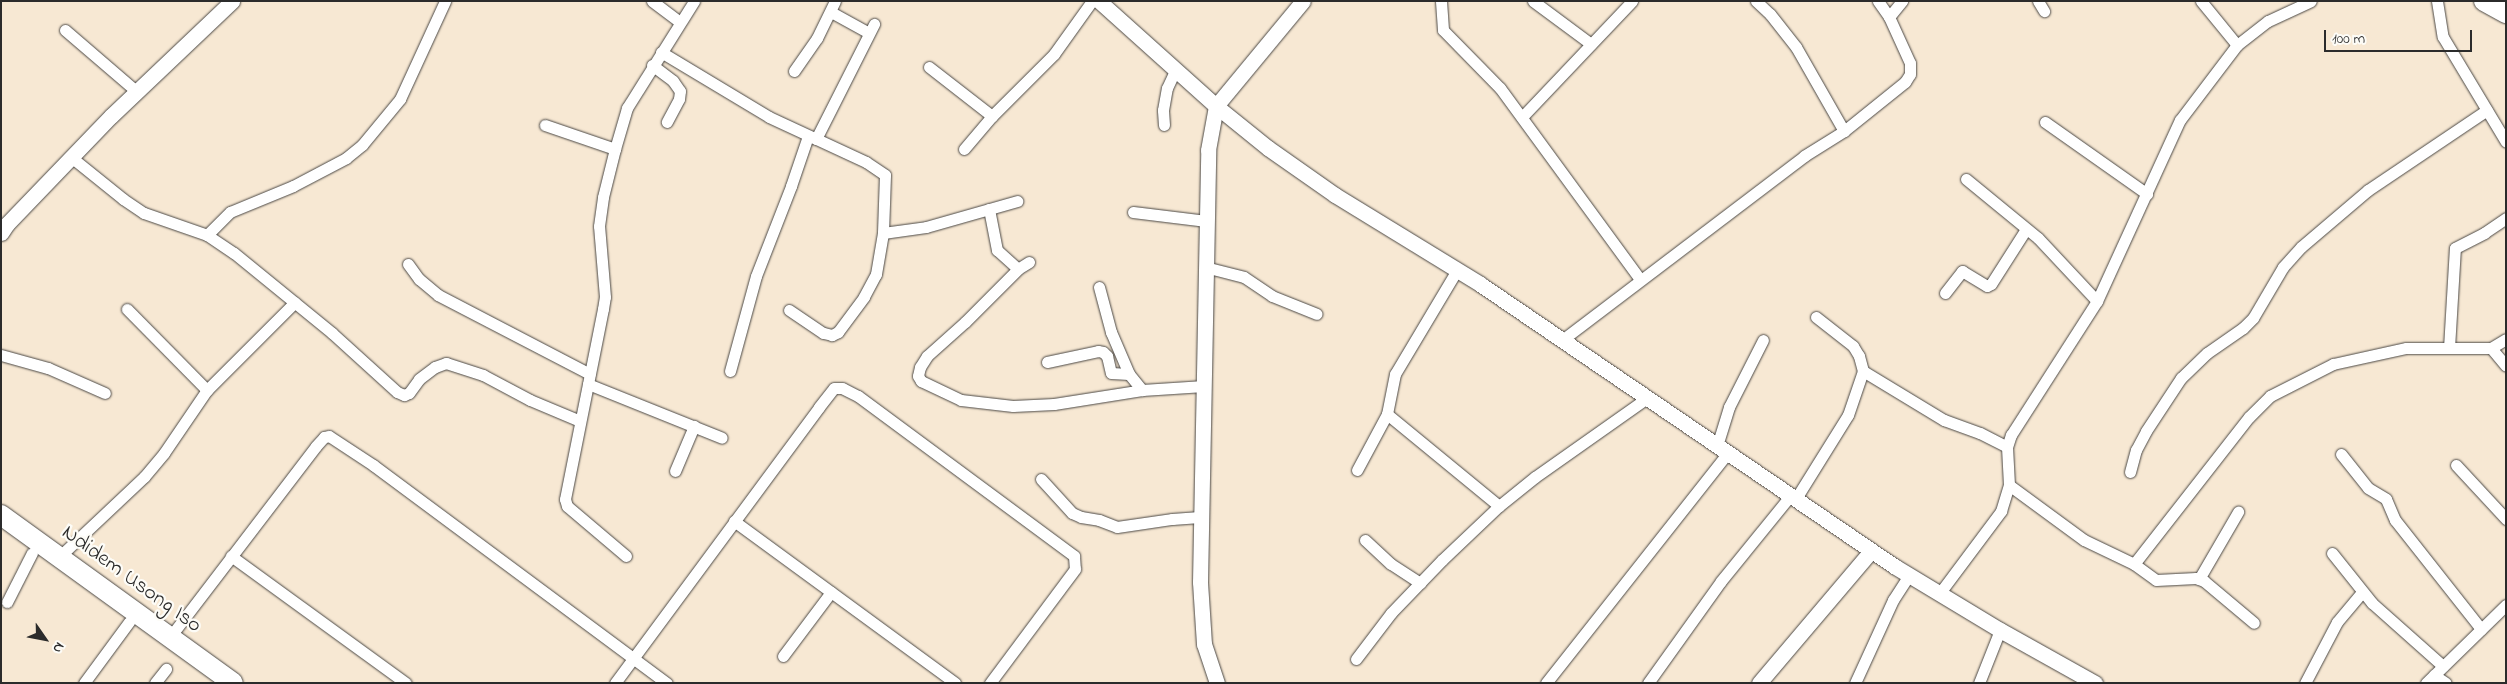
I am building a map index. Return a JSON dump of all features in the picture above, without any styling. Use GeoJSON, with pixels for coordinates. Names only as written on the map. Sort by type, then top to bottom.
{"type":"FeatureCollection","features":[{"type":"Feature","properties":{"kind":"highway"},"geometry":{"type":"LineString","coordinates":[[2484,1],[2506,14]]}},
{"type":"Feature","properties":{"kind":"highway","name":"Ndidem Usong Iso"},"geometry":{"type":"LineString","coordinates":[[1,515],[233,683]]}},
{"type":"Feature","properties":{"kind":"highway","name":"Ndidem Usong Iso"},"geometry":{"type":"LineString","coordinates":[[1,531],[214,683]]}},
{"type":"Feature","properties":{"kind":"street"},"geometry":{"type":"LineString","coordinates":[[2,232],[71,156],[232,1]]}},
{"type":"Feature","properties":{"kind":"street"},"geometry":{"type":"LineString","coordinates":[[207,235],[230,212],[293,186],[346,158],[362,145],[400,99],[445,1]]}},
{"type":"Feature","properties":{"kind":"street"},"geometry":{"type":"LineString","coordinates":[[652,1],[680,22]]}},
{"type":"Feature","properties":{"kind":"street"},"geometry":{"type":"LineString","coordinates":[[626,556],[564,503],[605,297],[599,240],[600,218],[615,149],[627,108],[652,65],[694,1]]}},
{"type":"Feature","properties":{"kind":"street"},"geometry":{"type":"LineString","coordinates":[[964,149],[992,116],[1054,54],[1092,1]]}},
{"type":"Feature","properties":{"kind":"street"},"geometry":{"type":"LineString","coordinates":[[1099,1],[1216,106],[1268,148],[1335,195],[1457,270],[1909,576],[2095,683]]}},
{"type":"Feature","properties":{"kind":"street"},"geometry":{"type":"LineString","coordinates":[[1217,683],[1204,644],[1202,625],[1205,267],[1208,150],[1216,106],[1303,1]]}},
{"type":"Feature","properties":{"kind":"street"},"geometry":{"type":"LineString","coordinates":[[1441,1],[1443,30],[1500,88],[1640,279]]}},
{"type":"Feature","properties":{"kind":"street"},"geometry":{"type":"LineString","coordinates":[[1533,1],[1591,44]]}},
{"type":"Feature","properties":{"kind":"street"},"geometry":{"type":"LineString","coordinates":[[1522,117],[1632,1]]}},
{"type":"Feature","properties":{"kind":"street"},"geometry":{"type":"LineString","coordinates":[[1756,1],[1770,14],[1796,47],[1844,131]]}},
{"type":"Feature","properties":{"kind":"street"},"geometry":{"type":"LineString","coordinates":[[1562,340],[1804,156],[1844,131],[1905,82],[1910,74],[1910,63],[1889,17],[1878,1]]}},
{"type":"Feature","properties":{"kind":"street"},"geometry":{"type":"LineString","coordinates":[[1889,17],[1902,1]]}},
{"type":"Feature","properties":{"kind":"street"},"geometry":{"type":"LineString","coordinates":[[2201,1],[2237,45]]}},
{"type":"Feature","properties":{"kind":"street"},"geometry":{"type":"LineString","coordinates":[[1939,594],[2001,511],[2009,485],[2007,447],[2017,422],[2057,365],[2098,301],[2180,120],[2237,45],[2268,21],[2311,1]]}},
{"type":"Feature","properties":{"kind":"street"},"geometry":{"type":"LineString","coordinates":[[2437,1],[2443,37],[2506,142]]}},
{"type":"Feature","properties":{"kind":"street"},"geometry":{"type":"LineString","coordinates":[[730,371],[756,276],[812,138],[872,28],[833,6],[817,38],[794,71]]}},
{"type":"Feature","properties":{"kind":"street"},"geometry":{"type":"LineString","coordinates":[[65,30],[137,92]]}},
{"type":"Feature","properties":{"kind":"street"},"geometry":{"type":"LineString","coordinates":[[661,52],[769,117],[872,166],[885,175],[884,233],[876,274],[864,297],[838,332],[832,334],[823,333],[790,310]]}},
{"type":"Feature","properties":{"kind":"street"},"geometry":{"type":"LineString","coordinates":[[652,65],[673,81],[680,91],[679,99],[667,122]]}},
{"type":"Feature","properties":{"kind":"street"},"geometry":{"type":"LineString","coordinates":[[929,67],[966,98],[992,116]]}},
{"type":"Feature","properties":{"kind":"street"},"geometry":{"type":"LineString","coordinates":[[1164,125],[1167,88],[1175,71]]}},
{"type":"Feature","properties":{"kind":"street"},"geometry":{"type":"LineString","coordinates":[[2130,472],[2136,450],[2146,431],[2181,378],[2207,353],[2243,328],[2253,318],[2283,267],[2301,247],[2368,190],[2487,110]]}},
{"type":"Feature","properties":{"kind":"street"},"geometry":{"type":"LineString","coordinates":[[2045,122],[2147,194]]}},
{"type":"Feature","properties":{"kind":"street"},"geometry":{"type":"LineString","coordinates":[[544,125],[615,149]]}},
{"type":"Feature","properties":{"kind":"street"},"geometry":{"type":"LineString","coordinates":[[71,156],[123,199],[144,212],[207,235],[234,253],[368,364],[397,392],[404,395],[409,393],[419,379],[435,367],[446,363],[483,375],[530,400],[580,421]]}},
{"type":"Feature","properties":{"kind":"street"},"geometry":{"type":"LineString","coordinates":[[1966,179],[2038,238],[2098,301]]}},
{"type":"Feature","properties":{"kind":"street"},"geometry":{"type":"LineString","coordinates":[[884,233],[926,227],[1017,201]]}},
{"type":"Feature","properties":{"kind":"street"},"geometry":{"type":"LineString","coordinates":[[988,209],[997,250],[1018,269]]}},
{"type":"Feature","properties":{"kind":"street"},"geometry":{"type":"LineString","coordinates":[[1133,212],[1206,221]]}},
{"type":"Feature","properties":{"kind":"street"},"geometry":{"type":"LineString","coordinates":[[2449,348],[2453,255],[2455,248],[2484,233],[2506,218]]}},
{"type":"Feature","properties":{"kind":"street"},"geometry":{"type":"LineString","coordinates":[[1945,293],[1962,271],[1987,286],[1991,284],[2026,229]]}},
{"type":"Feature","properties":{"kind":"street"},"geometry":{"type":"LineString","coordinates":[[1029,262],[1018,269],[965,322],[927,356],[920,367],[918,376],[921,381],[961,400],[1006,406],[1054,404],[1142,390],[1204,386]]}},
{"type":"Feature","properties":{"kind":"street"},"geometry":{"type":"LineString","coordinates":[[408,264],[419,279],[438,295],[589,379],[722,438]]}},
{"type":"Feature","properties":{"kind":"street"},"geometry":{"type":"LineString","coordinates":[[1205,267],[1244,277],[1272,296],[1317,314]]}},
{"type":"Feature","properties":{"kind":"street"},"geometry":{"type":"LineString","coordinates":[[1357,470],[1386,414],[1398,368],[1457,270]]}},
{"type":"Feature","properties":{"kind":"street"},"geometry":{"type":"LineString","coordinates":[[1099,288],[1111,332],[1129,374],[1142,390]]}},
{"type":"Feature","properties":{"kind":"street"},"geometry":{"type":"LineString","coordinates":[[59,557],[144,477],[164,453],[207,390],[295,302]]}},
{"type":"Feature","properties":{"kind":"street"},"geometry":{"type":"LineString","coordinates":[[127,309],[207,390]]}},
{"type":"Feature","properties":{"kind":"street"},"geometry":{"type":"LineString","coordinates":[[1648,683],[1721,581],[1793,498],[1848,415],[1863,371],[1860,356],[1853,346],[1816,317]]}},
{"type":"Feature","properties":{"kind":"street"},"geometry":{"type":"LineString","coordinates":[[2134,564],[2249,417],[2270,396],[2333,364],[2406,348],[2491,348],[2506,339]]}},
{"type":"Feature","properties":{"kind":"street"},"geometry":{"type":"LineString","coordinates":[[1546,683],[1722,450],[1729,407],[1763,340]]}},
{"type":"Feature","properties":{"kind":"street"},"geometry":{"type":"LineString","coordinates":[[2491,348],[2506,366]]}},
{"type":"Feature","properties":{"kind":"street"},"geometry":{"type":"LineString","coordinates":[[1046,362],[1098,351],[1103,352],[1106,356],[1111,373],[1129,374]]}},
{"type":"Feature","properties":{"kind":"street"},"geometry":{"type":"LineString","coordinates":[[1,355],[48,368],[105,393]]}},
{"type":"Feature","properties":{"kind":"street"},"geometry":{"type":"LineString","coordinates":[[1863,371],[1944,420],[1980,433],[2007,447]]}},
{"type":"Feature","properties":{"kind":"street"},"geometry":{"type":"LineString","coordinates":[[615,683],[834,388],[842,388],[858,396],[1074,556],[1074,569],[990,683]]}},
{"type":"Feature","properties":{"kind":"street"},"geometry":{"type":"LineString","coordinates":[[1356,659],[1391,612],[1499,506],[1541,473],[1647,398]]}},
{"type":"Feature","properties":{"kind":"street"},"geometry":{"type":"LineString","coordinates":[[1386,414],[1499,506]]}},
{"type":"Feature","properties":{"kind":"street"},"geometry":{"type":"LineString","coordinates":[[675,472],[694,426]]}},
{"type":"Feature","properties":{"kind":"street"},"geometry":{"type":"LineString","coordinates":[[170,637],[316,446],[324,437],[332,437],[667,683]]}},
{"type":"Feature","properties":{"kind":"street"},"geometry":{"type":"LineString","coordinates":[[2341,454],[2368,488],[2386,499],[2395,520],[2481,629]]}},
{"type":"Feature","properties":{"kind":"street"},"geometry":{"type":"LineString","coordinates":[[2456,465],[2506,519]]}},
{"type":"Feature","properties":{"kind":"street"},"geometry":{"type":"LineString","coordinates":[[1041,480],[1072,513],[1117,527],[1172,519],[1202,518]]}},
{"type":"Feature","properties":{"kind":"street"},"geometry":{"type":"LineString","coordinates":[[2009,485],[2084,540],[2134,564],[2156,580],[2198,579],[2254,623]]}},
{"type":"Feature","properties":{"kind":"street"},"geometry":{"type":"LineString","coordinates":[[2198,579],[2238,512]]}},
{"type":"Feature","properties":{"kind":"street"},"geometry":{"type":"LineString","coordinates":[[734,521],[955,683]]}},
{"type":"Feature","properties":{"kind":"street"},"geometry":{"type":"LineString","coordinates":[[1365,540],[1391,564],[1420,583]]}},
{"type":"Feature","properties":{"kind":"street"},"geometry":{"type":"LineString","coordinates":[[1759,683],[1871,551]]}},
{"type":"Feature","properties":{"kind":"street"},"geometry":{"type":"LineString","coordinates":[[7,602],[32,553]]}},
{"type":"Feature","properties":{"kind":"street"},"geometry":{"type":"LineString","coordinates":[[2332,553],[2372,603],[2443,666]]}},
{"type":"Feature","properties":{"kind":"street"},"geometry":{"type":"LineString","coordinates":[[231,556],[406,683]]}},
{"type":"Feature","properties":{"kind":"street"},"geometry":{"type":"LineString","coordinates":[[1855,683],[1893,600],[1909,576]]}},
{"type":"Feature","properties":{"kind":"street"},"geometry":{"type":"LineString","coordinates":[[783,656],[831,592]]}},
{"type":"Feature","properties":{"kind":"street"},"geometry":{"type":"LineString","coordinates":[[2305,683],[2337,622],[2362,592]]}},
{"type":"Feature","properties":{"kind":"street"},"geometry":{"type":"LineString","coordinates":[[2430,679],[2506,605]]}},
{"type":"Feature","properties":{"kind":"street"},"geometry":{"type":"LineString","coordinates":[[84,683],[128,622]]}},
{"type":"Feature","properties":{"kind":"street"},"geometry":{"type":"LineString","coordinates":[[1979,683],[2000,630]]}},
{"type":"Feature","properties":{"kind":"street"},"geometry":{"type":"LineString","coordinates":[[155,683],[166,669]]}},
{"type":"Feature","properties":{"kind":"street"},"geometry":{"type":"LineString","coordinates":[[2430,679],[2446,683]]}}]}
